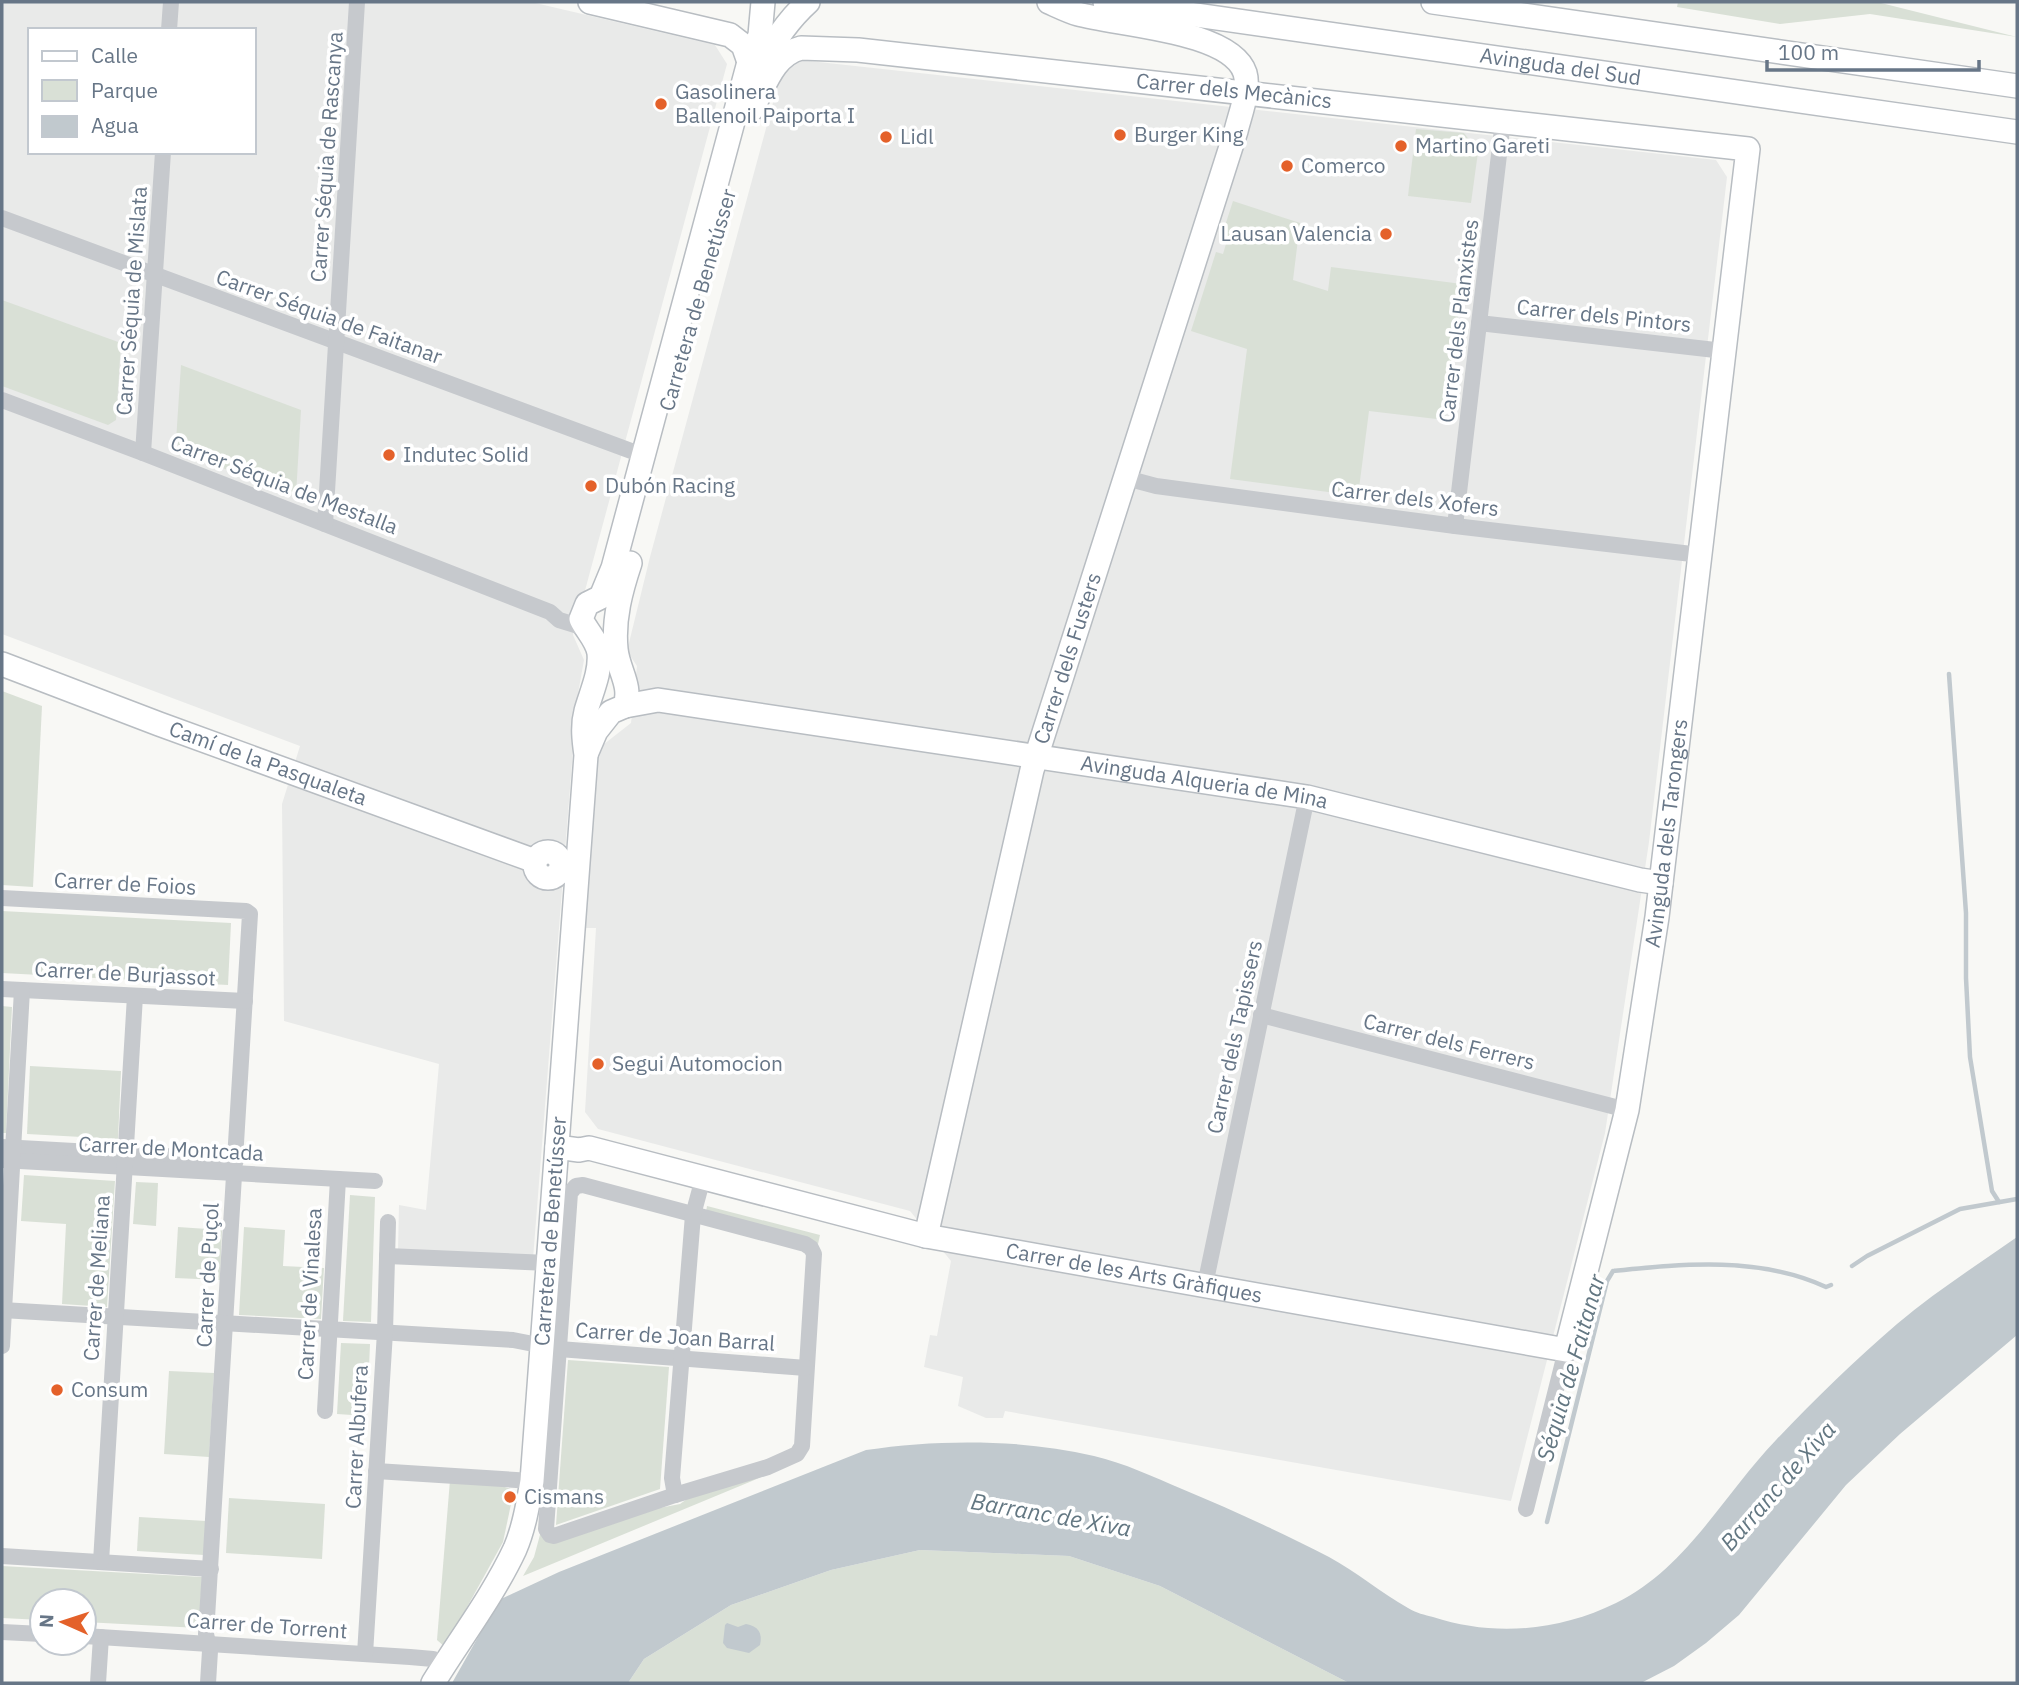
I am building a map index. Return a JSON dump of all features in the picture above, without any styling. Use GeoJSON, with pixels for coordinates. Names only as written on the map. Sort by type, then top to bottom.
{"type":"FeatureCollection","features":[{"type":"Feature","properties":{"kind":"street"},"geometry":{"type":"LineString","coordinates":[[169,28],[171,2]]}},
{"type":"Feature","properties":{"kind":"street","name":"Carrer Séquia de Rascanya"},"geometry":{"type":"LineString","coordinates":[[325,524],[357,2]]}},
{"type":"Feature","properties":{"kind":"street"},"geometry":{"type":"LineString","coordinates":[[590,2],[730,35],[743,45],[749,62]]}},
{"type":"Feature","properties":{"kind":"street","name":"Carretera de Benetússer"},"geometry":{"type":"LineString","coordinates":[[675,1495],[559,1536],[550,1535],[546,1529],[550,1347],[548,1263],[557,1139],[569,868],[586,755],[596,731],[621,701],[619,667],[602,605],[749,62],[760,35],[763,2]]}},
{"type":"Feature","properties":{"kind":"street","name":"Carretera de Benetússer"},"geometry":{"type":"LineString","coordinates":[[586,755],[586,712],[593,696],[599,654],[581,618],[602,605],[653,474],[661,431],[680,375],[752,109],[753,91],[760,67],[779,32],[808,2]]}},
{"type":"Feature","properties":{"kind":"street","name":"Carrer dels Fusters"},"geometry":{"type":"LineString","coordinates":[[926,1236],[1036,756],[1236,131],[1235,68],[1231,54],[1209,42],[1078,14],[1049,2]]}},
{"type":"Feature","properties":{"kind":"street","name":"Avinguda del Sud"},"geometry":{"type":"LineString","coordinates":[[1105,2],[2017,132]]}},
{"type":"Feature","properties":{"kind":"street"},"geometry":{"type":"LineString","coordinates":[[1433,2],[2017,86]]}},
{"type":"Feature","properties":{"kind":"street","name":"Carrer dels Mecànics"},"geometry":{"type":"LineString","coordinates":[[752,109],[773,68],[786,54],[801,48],[858,50],[1748,149]]}},
{"type":"Feature","properties":{"kind":"street","name":"Carrer dels Planxistes"},"geometry":{"type":"LineString","coordinates":[[1455,526],[1503,121]]}},
{"type":"Feature","properties":{"kind":"street","name":"Avinguda dels Tarongers"},"geometry":{"type":"LineString","coordinates":[[1527,1509],[1627,1110],[1661,883],[1748,149]]}},
{"type":"Feature","properties":{"kind":"street","name":"Carrer Séquia de Mislata"},"geometry":{"type":"LineString","coordinates":[[143,453],[163,154]]}},
{"type":"Feature","properties":{"kind":"street","name":"Carrer Séquia de Faitanar"},"geometry":{"type":"LineString","coordinates":[[2,218],[642,455]]}},
{"type":"Feature","properties":{"kind":"street","name":"Carrer dels Pintors"},"geometry":{"type":"LineString","coordinates":[[1479,324],[1724,351]]}},
{"type":"Feature","properties":{"kind":"street","name":"Carrer Séquia de Mestalla"},"geometry":{"type":"LineString","coordinates":[[2,400],[325,524],[550,612],[559,620],[585,628]]}},
{"type":"Feature","properties":{"kind":"street","name":"Carrer dels Xofers"},"geometry":{"type":"LineString","coordinates":[[1126,478],[1156,486],[1700,555]]}},
{"type":"Feature","properties":{"kind":"street"},"geometry":{"type":"LineString","coordinates":[[550,612],[602,605]]}},
{"type":"Feature","properties":{"kind":"street","name":"Camí de la Pasqualeta"},"geometry":{"type":"LineString","coordinates":[[2,664],[535,861],[537,874],[545,878],[569,868]]}},
{"type":"Feature","properties":{"kind":"street"},"geometry":{"type":"LineString","coordinates":[[593,696],[596,705],[621,701]]}},
{"type":"Feature","properties":{"kind":"street","name":"Avinguda Alqueria de Mina"},"geometry":{"type":"LineString","coordinates":[[621,701],[658,700],[1307,797],[1661,883]]}},
{"type":"Feature","properties":{"kind":"street","name":"Carrer dels Tapissers"},"geometry":{"type":"LineString","coordinates":[[1205,1285],[1307,797]]}},
{"type":"Feature","properties":{"kind":"street","name":"Carrer de Foios"},"geometry":{"type":"LineString","coordinates":[[2,898],[246,911]]}},
{"type":"Feature","properties":{"kind":"street","name":"Carrer de Puçol"},"geometry":{"type":"LineString","coordinates":[[208,1683],[210,1657],[206,1634],[250,918],[249,912],[246,911]]}},
{"type":"Feature","properties":{"kind":"street","name":"Carrer de Burjassot"},"geometry":{"type":"LineString","coordinates":[[2,989],[245,1001]]}},
{"type":"Feature","properties":{"kind":"street"},"geometry":{"type":"LineString","coordinates":[[2,1346],[7,1154],[22,990]]}},
{"type":"Feature","properties":{"kind":"street","name":"Carrer de Meliana"},"geometry":{"type":"LineString","coordinates":[[101,1562],[135,996]]}},
{"type":"Feature","properties":{"kind":"street","name":"Carrer dels Ferrers"},"geometry":{"type":"LineString","coordinates":[[1261,1016],[1627,1110]]}},
{"type":"Feature","properties":{"kind":"street","name":"Carrer de les Arts Gràfiques"},"geometry":{"type":"LineString","coordinates":[[557,1139],[579,1150],[589,1148],[926,1236],[1566,1350]]}},
{"type":"Feature","properties":{"kind":"street","name":"Carrer de Montcada"},"geometry":{"type":"LineString","coordinates":[[7,1154],[235,1167],[375,1181]]}},
{"type":"Feature","properties":{"kind":"street"},"geometry":{"type":"LineString","coordinates":[[693,1215],[804,1244],[811,1248],[814,1254],[802,1446],[797,1454],[768,1468],[675,1495],[672,1481],[693,1215],[703,1178]]}},
{"type":"Feature","properties":{"kind":"street","name":"Carrer de Vinalesa"},"geometry":{"type":"LineString","coordinates":[[325,1411],[338,1179]]}},
{"type":"Feature","properties":{"kind":"street","name":"Carretera de Benetússer"},"geometry":{"type":"LineString","coordinates":[[439,1674],[498,1580],[523,1528],[532,1481],[570,1193],[576,1186],[583,1185],[693,1215]]}},
{"type":"Feature","properties":{"kind":"street","name":"Carrer Albufera"},"geometry":{"type":"LineString","coordinates":[[365,1654],[388,1222]]}},
{"type":"Feature","properties":{"kind":"street"},"geometry":{"type":"LineString","coordinates":[[387,1256],[548,1263]]}},
{"type":"Feature","properties":{"kind":"street","name":"Carrer de Joan Barral"},"geometry":{"type":"LineString","coordinates":[[3,1310],[513,1340],[550,1347],[806,1368]]}},
{"type":"Feature","properties":{"kind":"street"},"geometry":{"type":"LineString","coordinates":[[376,1471],[532,1481]]}},
{"type":"Feature","properties":{"kind":"street"},"geometry":{"type":"LineString","coordinates":[[2,1556],[211,1569]]}},
{"type":"Feature","properties":{"kind":"street"},"geometry":{"type":"LineString","coordinates":[[2,1632],[28,1633]]}},
{"type":"Feature","properties":{"kind":"street","name":"Carrer de Torrent"},"geometry":{"type":"LineString","coordinates":[[98,1637],[433,1659],[439,1674]]}},
{"type":"Feature","properties":{"kind":"street"},"geometry":{"type":"LineString","coordinates":[[95,1657],[98,1683]]}},
{"type":"Feature","properties":{"kind":"shaded area"},"geometry":{"type":"Polygon","coordinates":[[[2,2],[531,2],[715,45],[727,64],[573,635],[584,660],[577,699],[533,1259],[398,1251],[399,1205],[426,1210],[439,1064],[284,1021],[282,804],[300,746],[2,634],[2,2]]]}},
{"type":"Feature","properties":{"kind":"shaded area"},"geometry":{"type":"Polygon","coordinates":[[[800,60],[1716,160],[1727,177],[1649,842],[1605,1133],[1511,1501],[1005,1411],[1003,1418],[986,1418],[958,1406],[963,1377],[924,1367],[930,1335],[937,1336],[951,1261],[910,1211],[598,1129],[585,1112],[596,928],[585,928],[599,748],[631,723],[637,666],[627,651],[650,557],[781,73],[800,60]]]}},
{"type":"Feature","properties":{"kind":"green space"},"geometry":{"type":"Polygon","coordinates":[[[1678,2],[1881,3],[2017,37],[1870,14],[1780,24],[1677,7],[1678,2]]]}},
{"type":"Feature","properties":{"kind":"green space"},"geometry":{"type":"Polygon","coordinates":[[[1416,129],[1464,133],[1478,152],[1471,203],[1408,196],[1416,129]]]}},
{"type":"Feature","properties":{"kind":"green space"},"geometry":{"type":"Polygon","coordinates":[[[1233,201],[1300,223],[1293,280],[1328,291],[1331,267],[1462,284],[1445,420],[1369,411],[1358,496],[1230,479],[1247,349],[1191,331],[1216,252],[1223,254],[1228,237],[1222,235],[1233,201]]]}},
{"type":"Feature","properties":{"kind":"green space"},"geometry":{"type":"Polygon","coordinates":[[[2,300],[121,343],[116,420],[108,425],[2,386],[2,300]]]}},
{"type":"Feature","properties":{"kind":"green space"},"geometry":{"type":"Polygon","coordinates":[[[181,365],[301,410],[296,495],[184,454],[176,441],[181,365]]]}},
{"type":"Feature","properties":{"kind":"green space"},"geometry":{"type":"Polygon","coordinates":[[[2,691],[42,706],[33,887],[2,885],[2,691]]]}},
{"type":"Feature","properties":{"kind":"green space"},"geometry":{"type":"Polygon","coordinates":[[[2,911],[231,923],[228,985],[2,973],[2,911]]]}},
{"type":"Feature","properties":{"kind":"green space"},"geometry":{"type":"Polygon","coordinates":[[[2,1006],[12,1007],[6,1133],[2,1133],[2,1006]]]}},
{"type":"Feature","properties":{"kind":"green space"},"geometry":{"type":"Polygon","coordinates":[[[30,1066],[121,1071],[118,1139],[27,1134],[30,1066]]]}},
{"type":"Feature","properties":{"kind":"green space"},"geometry":{"type":"Polygon","coordinates":[[[24,1175],[115,1181],[107,1307],[62,1304],[66,1224],[21,1221],[24,1175]]]}},
{"type":"Feature","properties":{"kind":"green space"},"geometry":{"type":"Polygon","coordinates":[[[136,1182],[158,1183],[156,1226],[133,1224],[136,1182]]]}},
{"type":"Feature","properties":{"kind":"green space"},"geometry":{"type":"Polygon","coordinates":[[[350,1195],[375,1197],[371,1322],[343,1321],[350,1195]]]}},
{"type":"Feature","properties":{"kind":"green space"},"geometry":{"type":"Polygon","coordinates":[[[707,1206],[820,1235],[818,1244],[708,1215],[707,1206]]]}},
{"type":"Feature","properties":{"kind":"green space"},"geometry":{"type":"Polygon","coordinates":[[[178,1227],[222,1230],[220,1280],[175,1278],[178,1227]]]}},
{"type":"Feature","properties":{"kind":"green space"},"geometry":{"type":"Polygon","coordinates":[[[244,1227],[285,1230],[283,1266],[324,1268],[321,1319],[239,1315],[244,1227]]]}},
{"type":"Feature","properties":{"kind":"green space"},"geometry":{"type":"Polygon","coordinates":[[[341,1343],[370,1344],[367,1416],[337,1414],[341,1343]]]}},
{"type":"Feature","properties":{"kind":"green space"},"geometry":{"type":"Polygon","coordinates":[[[568,1360],[669,1367],[660,1489],[556,1525],[568,1360]]]}},
{"type":"Feature","properties":{"kind":"green space"},"geometry":{"type":"Polygon","coordinates":[[[169,1371],[214,1373],[209,1457],[164,1454],[169,1371]]]}},
{"type":"Feature","properties":{"kind":"green space"},"geometry":{"type":"Polygon","coordinates":[[[768,1474],[523,1576],[534,1557],[541,1531],[680,1504],[687,1499],[768,1474]]]}},
{"type":"Feature","properties":{"kind":"green space"},"geometry":{"type":"Polygon","coordinates":[[[450,1480],[486,1481],[514,1490],[503,1542],[445,1647],[437,1640],[450,1480]]]}},
{"type":"Feature","properties":{"kind":"green space"},"geometry":{"type":"Polygon","coordinates":[[[229,1498],[325,1504],[322,1559],[226,1553],[229,1498]]]}},
{"type":"Feature","properties":{"kind":"green space"},"geometry":{"type":"Polygon","coordinates":[[[139,1517],[206,1521],[204,1555],[137,1551],[139,1517]]]}},
{"type":"Feature","properties":{"kind":"green space"},"geometry":{"type":"Polygon","coordinates":[[[920,1550],[1069,1556],[1160,1586],[1349,1683],[628,1683],[644,1659],[731,1605],[831,1570],[920,1550]]]}},
{"type":"Feature","properties":{"kind":"green space"},"geometry":{"type":"Polygon","coordinates":[[[2,1566],[202,1577],[199,1628],[98,1623],[98,1587],[28,1587],[28,1619],[2,1618],[2,1566]]]}},
{"type":"Feature","properties":{"kind":"water","name":"Barranc de Xiva"},"geometry":{"type":"Polygon","coordinates":[[[2017,1237],[2017,1335],[1900,1434],[1846,1485],[1739,1615],[1674,1666],[1641,1683],[1349,1683],[1160,1586],[1069,1556],[920,1550],[831,1570],[731,1605],[644,1659],[628,1683],[452,1683],[499,1600],[559,1572],[866,1450],[922,1444],[980,1442],[1038,1446],[1116,1462],[1293,1539],[1339,1563],[1417,1613],[1456,1623],[1503,1629],[1572,1620],[1616,1603],[1663,1571],[1703,1529],[1776,1440],[1850,1366],[1911,1312],[2017,1237]]]}},
{"type":"Feature","properties":{"kind":"water"},"geometry":{"type":"Polygon","coordinates":[[[727,1623],[738,1627],[746,1624],[754,1626],[760,1634],[760,1645],[749,1653],[727,1648],[723,1643],[727,1623]]]}},
{"type":"Feature","properties":{"kind":"waterway"},"geometry":{"type":"LineString","coordinates":[[1949,674],[1966,913],[1970,1057],[1992,1191],[1999,1202]]}},
{"type":"Feature","properties":{"kind":"waterway","name":"Séquia de Faitanar"},"geometry":{"type":"LineString","coordinates":[[1852,1266],[1960,1209],[2017,1199]]}},
{"type":"Feature","properties":{"kind":"waterway","name":"Séquia de Faitanar"},"geometry":{"type":"LineString","coordinates":[[1547,1522],[1607,1281],[1613,1271],[1666,1266],[1748,1266],[1774,1270],[1826,1287],[1831,1285]]}},
{"type":"Feature","properties":{"kind":"place","name":"Gasolinera Ballenoil Paiporta I"},"geometry":{"type":"Point","coordinates":[661,104]}},
{"type":"Feature","properties":{"kind":"place","name":"Burger King"},"geometry":{"type":"Point","coordinates":[1120,135]}},
{"type":"Feature","properties":{"kind":"place","name":"Lidl"},"geometry":{"type":"Point","coordinates":[886,137]}},
{"type":"Feature","properties":{"kind":"place","name":"Martino Gareti"},"geometry":{"type":"Point","coordinates":[1401,146]}},
{"type":"Feature","properties":{"kind":"place","name":"Comerco"},"geometry":{"type":"Point","coordinates":[1287,166]}},
{"type":"Feature","properties":{"kind":"place","name":"Lausan Valencia"},"geometry":{"type":"Point","coordinates":[1386,234]}},
{"type":"Feature","properties":{"kind":"place","name":"Indutec Solid"},"geometry":{"type":"Point","coordinates":[389,455]}},
{"type":"Feature","properties":{"kind":"place","name":"Dubón Racing"},"geometry":{"type":"Point","coordinates":[591,486]}},
{"type":"Feature","properties":{"kind":"place","name":"Segui Automocion"},"geometry":{"type":"Point","coordinates":[598,1064]}},
{"type":"Feature","properties":{"kind":"place","name":"Consum"},"geometry":{"type":"Point","coordinates":[57,1390]}},
{"type":"Feature","properties":{"kind":"place","name":"Cismans"},"geometry":{"type":"Point","coordinates":[510,1497]}}]}
